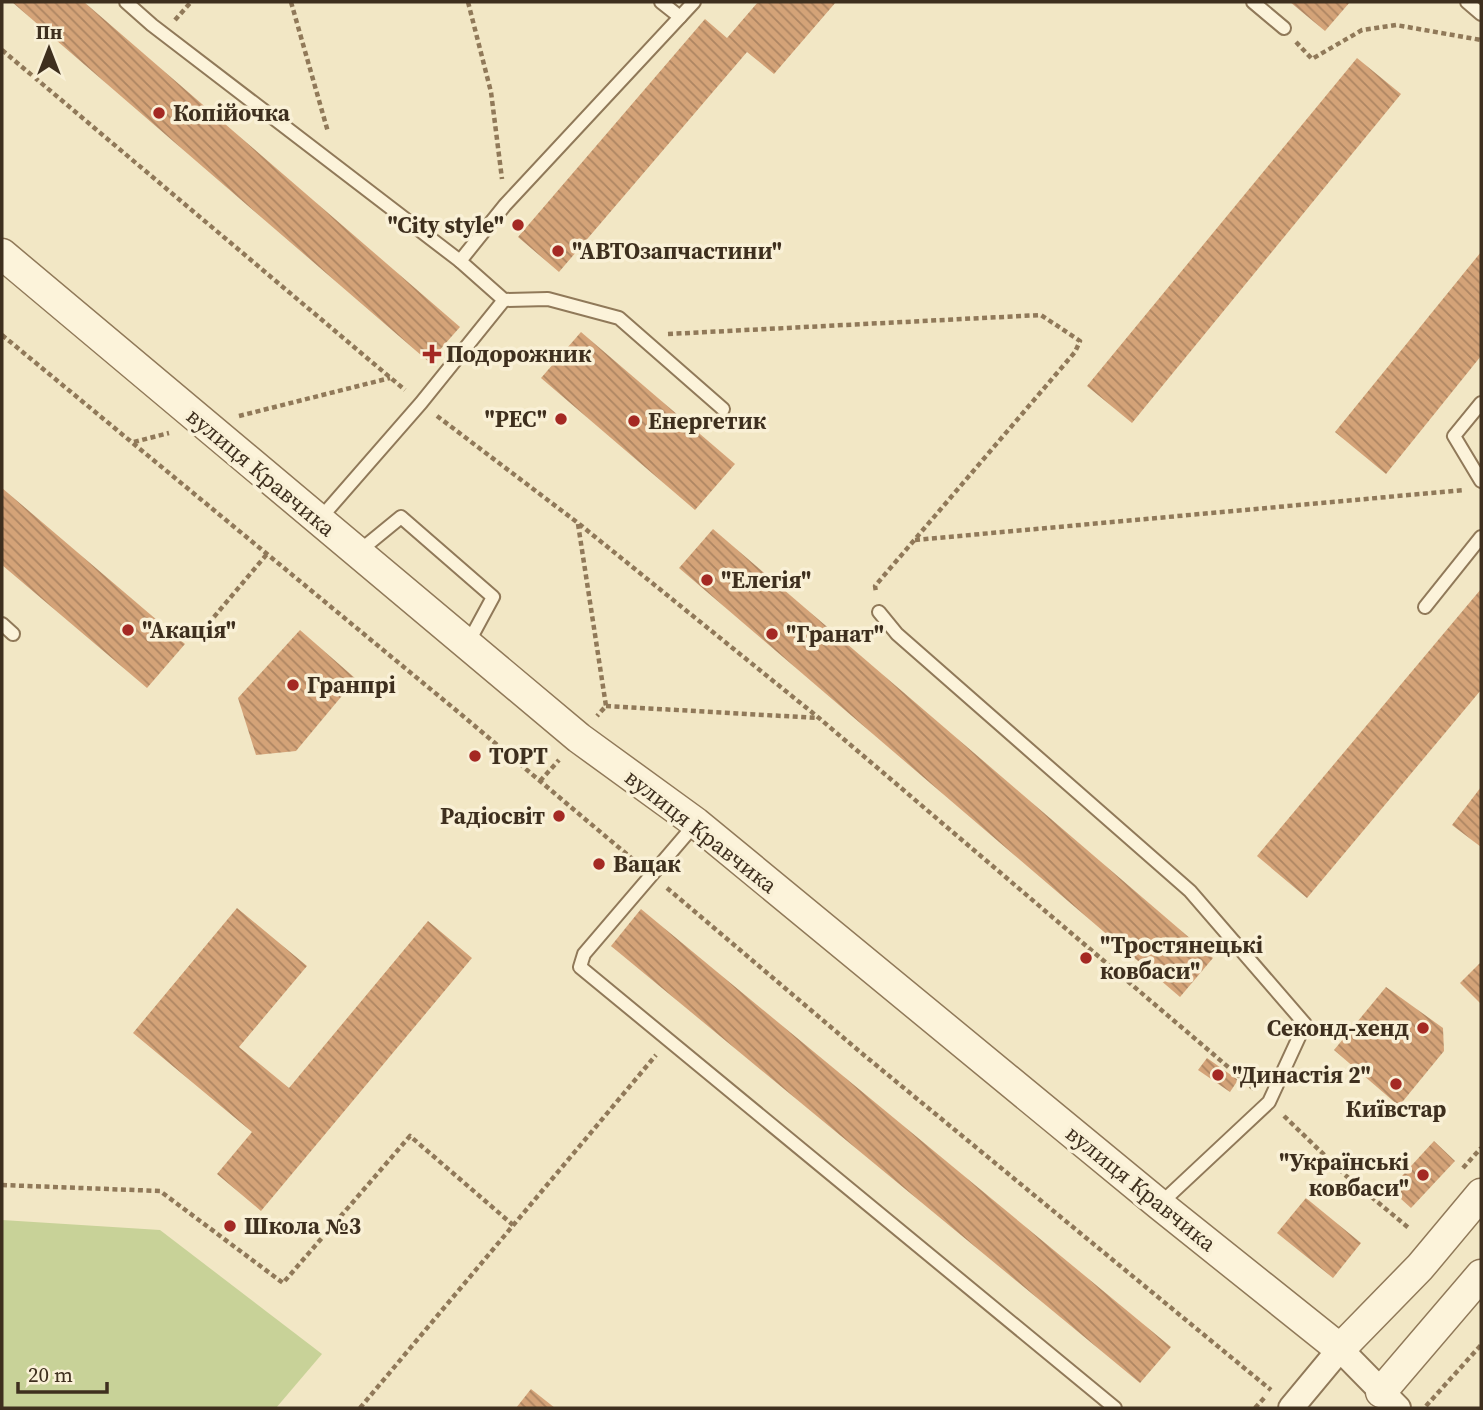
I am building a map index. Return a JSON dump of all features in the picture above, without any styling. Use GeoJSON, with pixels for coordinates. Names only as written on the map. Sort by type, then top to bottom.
{"type":"FeatureCollection","features":[{"type":"Feature","properties":{"kind":"street","name":"вулиця Кравчика"},"geometry":{"type":"LineString","coordinates":[[8,263],[205,424],[579,738],[696,823],[1160,1205],[1340,1349],[1390,1400]]}},
{"type":"Feature","properties":{"kind":"street"},"geometry":{"type":"LineString","coordinates":[[1291,1408],[1340,1349],[1420,1267],[1481,1194]]}},
{"type":"Feature","properties":{"kind":"street"},"geometry":{"type":"LineString","coordinates":[[1390,1400],[1481,1275]]}},
{"type":"Feature","properties":{"kind":"lane"},"geometry":{"type":"LineString","coordinates":[[126,2],[152,25],[460,261],[504,300],[548,299],[619,318],[723,409]]}},
{"type":"Feature","properties":{"kind":"lane"},"geometry":{"type":"LineString","coordinates":[[661,2],[680,18]]}},
{"type":"Feature","properties":{"kind":"lane"},"geometry":{"type":"LineString","coordinates":[[460,261],[505,205],[694,2]]}},
{"type":"Feature","properties":{"kind":"lane"},"geometry":{"type":"LineString","coordinates":[[1253,2],[1284,28]]}},
{"type":"Feature","properties":{"kind":"lane"},"geometry":{"type":"LineString","coordinates":[[1467,2],[1481,14]]}},
{"type":"Feature","properties":{"kind":"lane"},"geometry":{"type":"LineString","coordinates":[[318,521],[421,403],[504,300]]}},
{"type":"Feature","properties":{"kind":"lane"},"geometry":{"type":"LineString","coordinates":[[1481,403],[1454,436],[1481,481]]}},
{"type":"Feature","properties":{"kind":"lane"},"geometry":{"type":"LineString","coordinates":[[357,554],[401,517],[493,597],[467,646]]}},
{"type":"Feature","properties":{"kind":"lane"},"geometry":{"type":"LineString","coordinates":[[1425,607],[1481,537]]}},
{"type":"Feature","properties":{"kind":"lane"},"geometry":{"type":"LineString","coordinates":[[879,612],[897,634],[1190,891],[1305,1024],[1269,1102],[1160,1205]]}},
{"type":"Feature","properties":{"kind":"lane"},"geometry":{"type":"LineString","coordinates":[[2,624],[13,634]]}},
{"type":"Feature","properties":{"kind":"lane"},"geometry":{"type":"LineString","coordinates":[[696,823],[584,954],[580,967],[1115,1408]]}},
{"type":"Feature","properties":{"kind":"path"},"geometry":{"type":"LineString","coordinates":[[291,2],[338,167]]}},
{"type":"Feature","properties":{"kind":"path"},"geometry":{"type":"LineString","coordinates":[[468,2],[491,92],[505,205]]}},
{"type":"Feature","properties":{"kind":"path"},"geometry":{"type":"LineString","coordinates":[[1284,28],[1312,59],[1362,30],[1396,25],[1481,40]]}},
{"type":"Feature","properties":{"kind":"path"},"geometry":{"type":"LineString","coordinates":[[2,50],[421,403],[578,523],[819,718],[1269,1102],[1345,1175],[1410,1230]]}},
{"type":"Feature","properties":{"kind":"path"},"geometry":{"type":"LineString","coordinates":[[639,336],[1041,315],[1080,341],[1075,352],[875,586],[879,612]]}},
{"type":"Feature","properties":{"kind":"path"},"geometry":{"type":"LineString","coordinates":[[133,443],[390,377]]}},
{"type":"Feature","properties":{"kind":"path"},"geometry":{"type":"LineString","coordinates":[[915,540],[1467,490]]}},
{"type":"Feature","properties":{"kind":"path"},"geometry":{"type":"LineString","coordinates":[[578,523],[606,706],[819,718]]}},
{"type":"Feature","properties":{"kind":"path"},"geometry":{"type":"LineString","coordinates":[[203,630],[267,554]]}},
{"type":"Feature","properties":{"kind":"path"},"geometry":{"type":"LineString","coordinates":[[360,1408],[668,1041]]}},
{"type":"Feature","properties":{"kind":"path"},"geometry":{"type":"LineString","coordinates":[[2,1185],[160,1191],[283,1283],[410,1136],[513,1225]]}},
{"type":"Feature","properties":{"kind":"path"},"geometry":{"type":"LineString","coordinates":[[1426,1406],[1481,1345]]}},
{"type":"Feature","properties":{"kind":"green space"},"geometry":{"type":"Polygon","coordinates":[[[2,1220],[160,1230],[322,1354],[276,1408],[2,1408],[2,1220]]]}},
{"type":"Feature","properties":{"kind":"building"},"geometry":{"type":"Polygon","coordinates":[[[12,2],[84,2],[460,327],[429,362],[12,2]]]}},
{"type":"Feature","properties":{"kind":"building"},"geometry":{"type":"Polygon","coordinates":[[[758,2],[836,2],[774,74],[747,52],[559,272],[518,237],[705,19],[727,38],[758,2]]]}},
{"type":"Feature","properties":{"kind":"building"},"geometry":{"type":"Polygon","coordinates":[[[1290,2],[1350,2],[1325,31],[1290,2]]]}},
{"type":"Feature","properties":{"kind":"building"},"geometry":{"type":"Polygon","coordinates":[[[1357,58],[1401,94],[1132,423],[1087,386],[1357,58]]]}},
{"type":"Feature","properties":{"kind":"building"},"geometry":{"type":"Polygon","coordinates":[[[1481,252],[1481,356],[1386,474],[1335,432],[1481,252]]]}},
{"type":"Feature","properties":{"kind":"building"},"geometry":{"type":"Polygon","coordinates":[[[581,332],[735,464],[695,510],[541,378],[581,332]]]}},
{"type":"Feature","properties":{"kind":"building"},"geometry":{"type":"Polygon","coordinates":[[[2,488],[185,644],[147,688],[2,565],[2,488]]]}},
{"type":"Feature","properties":{"kind":"building"},"geometry":{"type":"Polygon","coordinates":[[[713,529],[1213,958],[1180,997],[679,568],[713,529]]]}},
{"type":"Feature","properties":{"kind":"building"},"geometry":{"type":"Polygon","coordinates":[[[1481,589],[1481,690],[1307,898],[1257,856],[1481,589]]]}},
{"type":"Feature","properties":{"kind":"building"},"geometry":{"type":"Polygon","coordinates":[[[300,630],[356,679],[296,751],[256,755],[238,698],[300,630]]]}},
{"type":"Feature","properties":{"kind":"building"},"geometry":{"type":"Polygon","coordinates":[[[1481,787],[1481,847],[1452,825],[1481,787]]]}},
{"type":"Feature","properties":{"kind":"building"},"geometry":{"type":"Polygon","coordinates":[[[237,908],[307,966],[239,1047],[289,1088],[428,921],[472,958],[261,1211],[217,1174],[252,1132],[133,1033],[237,908]]]}},
{"type":"Feature","properties":{"kind":"building"},"geometry":{"type":"Polygon","coordinates":[[[641,909],[1171,1347],[1140,1383],[611,946],[641,909]]]}},
{"type":"Feature","properties":{"kind":"building"},"geometry":{"type":"Polygon","coordinates":[[[1481,962],[1481,1004],[1460,983],[1481,962]]]}},
{"type":"Feature","properties":{"kind":"building"},"geometry":{"type":"Polygon","coordinates":[[[1386,987],[1443,1028],[1444,1051],[1399,1106],[1334,1050],[1386,987]]]}},
{"type":"Feature","properties":{"kind":"building","name":"\"Династія 2\""},"geometry":{"type":"Polygon","coordinates":[[[1207,1058],[1238,1080],[1230,1092],[1198,1070],[1207,1058]]]}},
{"type":"Feature","properties":{"kind":"building","name":"\"Українські ковбаси\""},"geometry":{"type":"Polygon","coordinates":[[[1434,1141],[1455,1161],[1411,1208],[1390,1189],[1434,1141]]]}},
{"type":"Feature","properties":{"kind":"building"},"geometry":{"type":"Polygon","coordinates":[[[1306,1198],[1361,1243],[1333,1278],[1277,1233],[1306,1198]]]}},
{"type":"Feature","properties":{"kind":"building"},"geometry":{"type":"Polygon","coordinates":[[[531,1389],[555,1408],[516,1408],[531,1389]]]}},
{"type":"Feature","properties":{"kind":"place","name":"Копійочка"},"geometry":{"type":"Point","coordinates":[159,113]}},
{"type":"Feature","properties":{"kind":"place","name":"\"City style\""},"geometry":{"type":"Point","coordinates":[518,225]}},
{"type":"Feature","properties":{"kind":"place","name":"\"АВТОзапчастини\""},"geometry":{"type":"Point","coordinates":[558,251]}},
{"type":"Feature","properties":{"kind":"place","name":"Подорожник"},"geometry":{"type":"Point","coordinates":[432,354]}},
{"type":"Feature","properties":{"kind":"place","name":"\"РЕС\""},"geometry":{"type":"Point","coordinates":[561,419]}},
{"type":"Feature","properties":{"kind":"place","name":"Енергетик"},"geometry":{"type":"Point","coordinates":[634,421]}},
{"type":"Feature","properties":{"kind":"place","name":"\"Елегія\""},"geometry":{"type":"Point","coordinates":[707,580]}},
{"type":"Feature","properties":{"kind":"place","name":"\"Акація\""},"geometry":{"type":"Point","coordinates":[128,630]}},
{"type":"Feature","properties":{"kind":"place","name":"\"Гранат\""},"geometry":{"type":"Point","coordinates":[772,634]}},
{"type":"Feature","properties":{"kind":"place","name":"Гранпрі"},"geometry":{"type":"Point","coordinates":[293,685]}},
{"type":"Feature","properties":{"kind":"place","name":"ТОРТ"},"geometry":{"type":"Point","coordinates":[475,756]}},
{"type":"Feature","properties":{"kind":"place","name":"Радіосвіт"},"geometry":{"type":"Point","coordinates":[559,816]}},
{"type":"Feature","properties":{"kind":"place","name":"Вацак"},"geometry":{"type":"Point","coordinates":[599,864]}},
{"type":"Feature","properties":{"kind":"place","name":"\"Тростянецькі ковбаси\""},"geometry":{"type":"Point","coordinates":[1086,958]}},
{"type":"Feature","properties":{"kind":"place","name":"Секонд-хенд"},"geometry":{"type":"Point","coordinates":[1423,1028]}},
{"type":"Feature","properties":{"kind":"place","name":"\"Династія 2\""},"geometry":{"type":"Point","coordinates":[1218,1075]}},
{"type":"Feature","properties":{"kind":"place","name":"Київстар"},"geometry":{"type":"Point","coordinates":[1396,1084]}},
{"type":"Feature","properties":{"kind":"place","name":"\"Українські ковбаси\""},"geometry":{"type":"Point","coordinates":[1423,1175]}},
{"type":"Feature","properties":{"kind":"place","name":"Школа №3"},"geometry":{"type":"Point","coordinates":[230,1226]}}]}
